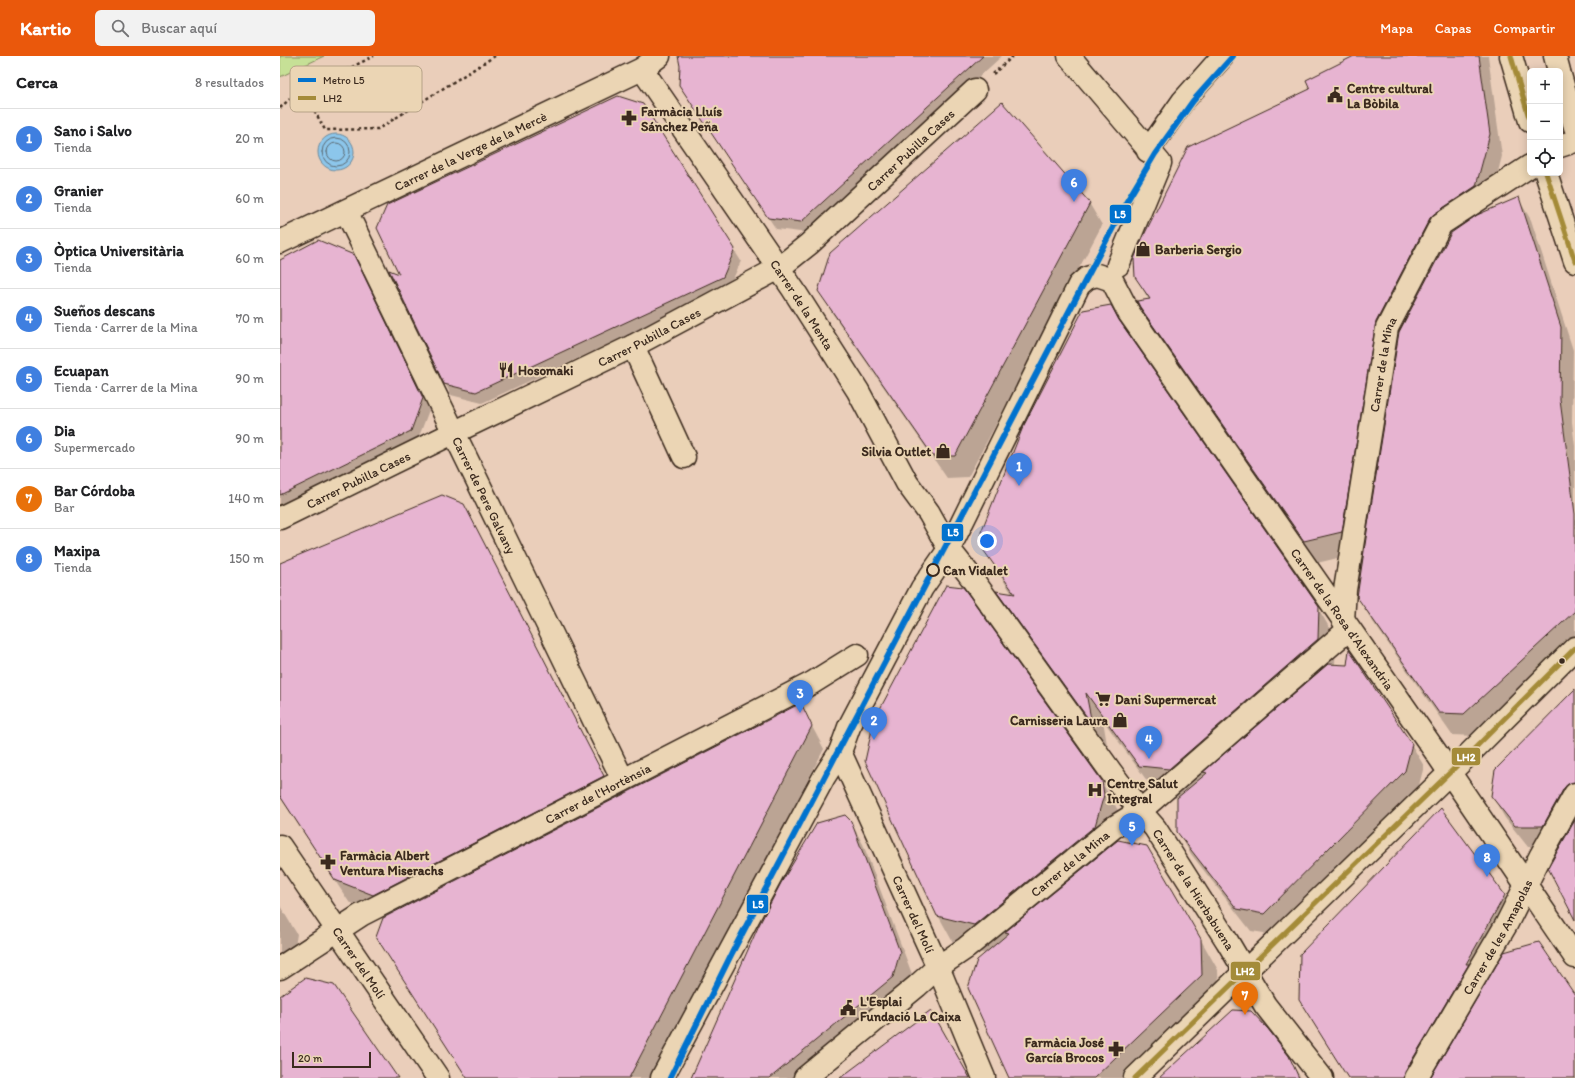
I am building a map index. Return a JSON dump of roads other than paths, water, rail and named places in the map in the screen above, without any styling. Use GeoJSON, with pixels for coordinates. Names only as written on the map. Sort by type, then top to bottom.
{"type":"FeatureCollection","features":[{"type":"Feature","properties":{"kind":"street","name":"Carrer de la Verge de la Mercè"},"geometry":{"type":"LineString","coordinates":[[280,242],[642,70],[658,56]]}},
{"type":"Feature","properties":{"kind":"street"},"geometry":{"type":"LineString","coordinates":[[1069,56],[1154,157]]}},
{"type":"Feature","properties":{"kind":"street"},"geometry":{"type":"LineString","coordinates":[[662,1078],[817,791],[840,752],[849,727],[922,588],[949,549],[1079,286],[1087,278],[1097,274],[1115,273],[1154,157],[1183,100],[1223,56]]}},
{"type":"Feature","properties":{"kind":"street"},"geometry":{"type":"LineString","coordinates":[[1511,56],[1527,111]]}},
{"type":"Feature","properties":{"kind":"street"},"geometry":{"type":"LineString","coordinates":[[1555,56],[1558,68]]}},
{"type":"Feature","properties":{"kind":"street","name":"Carrer de la Menta"},"geometry":{"type":"LineString","coordinates":[[642,70],[779,268],[858,391],[907,483],[929,513],[949,549]]}},
{"type":"Feature","properties":{"kind":"street"},"geometry":{"type":"LineString","coordinates":[[1563,85],[1575,127]]}},
{"type":"Feature","properties":{"kind":"street","name":"Carrer Pubilla Cases"},"geometry":{"type":"LineString","coordinates":[[280,518],[633,346],[779,268],[809,244],[975,90]]}},
{"type":"Feature","properties":{"kind":"street"},"geometry":{"type":"LineString","coordinates":[[1563,145],[1575,141]]}},
{"type":"Feature","properties":{"kind":"street","name":"Carrer de la Mina"},"geometry":{"type":"LineString","coordinates":[[804,1078],[917,986],[938,966],[966,948],[1114,827],[1140,811],[1346,624],[1345,590],[1387,328],[1442,224],[1527,168]]}},
{"type":"Feature","properties":{"kind":"street"},"geometry":{"type":"LineString","coordinates":[[1547,176],[1575,261]]}},
{"type":"Feature","properties":{"kind":"street","name":"Carrer de Pere Galvany"},"geometry":{"type":"LineString","coordinates":[[346,211],[623,780]]}},
{"type":"Feature","properties":{"kind":"street","name":"Carrer de la Rosa d'Alexandria"},"geometry":{"type":"LineString","coordinates":[[1115,273],[1129,313],[1450,772],[1575,957]]}},
{"type":"Feature","properties":{"kind":"street"},"geometry":{"type":"LineString","coordinates":[[633,346],[684,457]]}},
{"type":"Feature","properties":{"kind":"street","name":"Carrer de la Hierbabuena"},"geometry":{"type":"LineString","coordinates":[[949,549],[968,573],[1140,811],[1155,828],[1246,971],[1265,1005],[1322,1078]]}},
{"type":"Feature","properties":{"kind":"street"},"geometry":{"type":"LineString","coordinates":[[1135,1078],[1450,772],[1575,648]]}},
{"type":"Feature","properties":{"kind":"street","name":"Carrer de l'Hortènsia"},"geometry":{"type":"LineString","coordinates":[[280,968],[337,930],[368,912],[812,683],[857,655]]}},
{"type":"Feature","properties":{"kind":"street","name":"Carrer del Molí"},"geometry":{"type":"LineString","coordinates":[[840,752],[938,966],[984,1078]]}},
{"type":"Feature","properties":{"kind":"street","name":"Carrer de les Amapolas"},"geometry":{"type":"LineString","coordinates":[[1416,1078],[1506,925],[1575,794]]}},
{"type":"Feature","properties":{"kind":"street","name":"Carrer del Molí"},"geometry":{"type":"LineString","coordinates":[[280,846],[438,1078]]}},
{"type":"Feature","properties":{"kind":"water"},"geometry":{"type":"Polygon","coordinates":[[[340,134],[349,139],[353,145],[353,159],[349,165],[340,170],[332,170],[323,165],[319,159],[318,148],[323,139],[329,135],[340,134]]]}},
{"type":"Feature","properties":{"kind":"metro line","name":"L5"},"geometry":{"type":"LineString","coordinates":[[670,1078],[732,953],[1127,201],[1155,154],[1193,101],[1233,56]]}},
{"type":"Feature","properties":{"kind":"place","name":"Centre cultural La Bòbila"},"geometry":{"type":"Point","coordinates":[1335,95]}},
{"type":"Feature","properties":{"kind":"place","name":"Farmàcia Lluís Sánchez Peña"},"geometry":{"type":"Point","coordinates":[629,118]}},
{"type":"Feature","properties":{"kind":"place","name":"Dia"},"geometry":{"type":"Point","coordinates":[1074,202]}},
{"type":"Feature","properties":{"kind":"place","name":"Barberia Sergio"},"geometry":{"type":"Point","coordinates":[1143,249]}},
{"type":"Feature","properties":{"kind":"place","name":"Hosomaki"},"geometry":{"type":"Point","coordinates":[506,370]}},
{"type":"Feature","properties":{"kind":"place","name":"Silvia Outlet"},"geometry":{"type":"Point","coordinates":[943,451]}},
{"type":"Feature","properties":{"kind":"place","name":"Sano i Salvo"},"geometry":{"type":"Point","coordinates":[1019,486]}},
{"type":"Feature","properties":{"kind":"place","name":"Can Vidalet"},"geometry":{"type":"Point","coordinates":[933,570]}},
{"type":"Feature","properties":{"kind":"place","name":"Dani Supermercat"},"geometry":{"type":"Point","coordinates":[1103,699]}},
{"type":"Feature","properties":{"kind":"place","name":"Òptica Universitària"},"geometry":{"type":"Point","coordinates":[800,713]}},
{"type":"Feature","properties":{"kind":"place","name":"Carnisseria Laura"},"geometry":{"type":"Point","coordinates":[1120,720]}},
{"type":"Feature","properties":{"kind":"place","name":"Granier"},"geometry":{"type":"Point","coordinates":[874,740]}},
{"type":"Feature","properties":{"kind":"place","name":"Sueños descans"},"geometry":{"type":"Point","coordinates":[1149,759]}},
{"type":"Feature","properties":{"kind":"place","name":"Centre Salut Integral"},"geometry":{"type":"Point","coordinates":[1095,790]}},
{"type":"Feature","properties":{"kind":"place","name":"Ecuapan"},"geometry":{"type":"Point","coordinates":[1132,846]}},
{"type":"Feature","properties":{"kind":"place","name":"Farmàcia Albert Ventura Miserachs"},"geometry":{"type":"Point","coordinates":[328,862]}},
{"type":"Feature","properties":{"kind":"place","name":"Maxipa"},"geometry":{"type":"Point","coordinates":[1487,877]}},
{"type":"Feature","properties":{"kind":"place","name":"L'Esplai Fundació La Caixa"},"geometry":{"type":"Point","coordinates":[848,1008]}},
{"type":"Feature","properties":{"kind":"place","name":"Bar Córdoba"},"geometry":{"type":"Point","coordinates":[1245,1015]}},
{"type":"Feature","properties":{"kind":"place","name":"Farmàcia José García Brocos"},"geometry":{"type":"Point","coordinates":[1116,1049]}}]}
